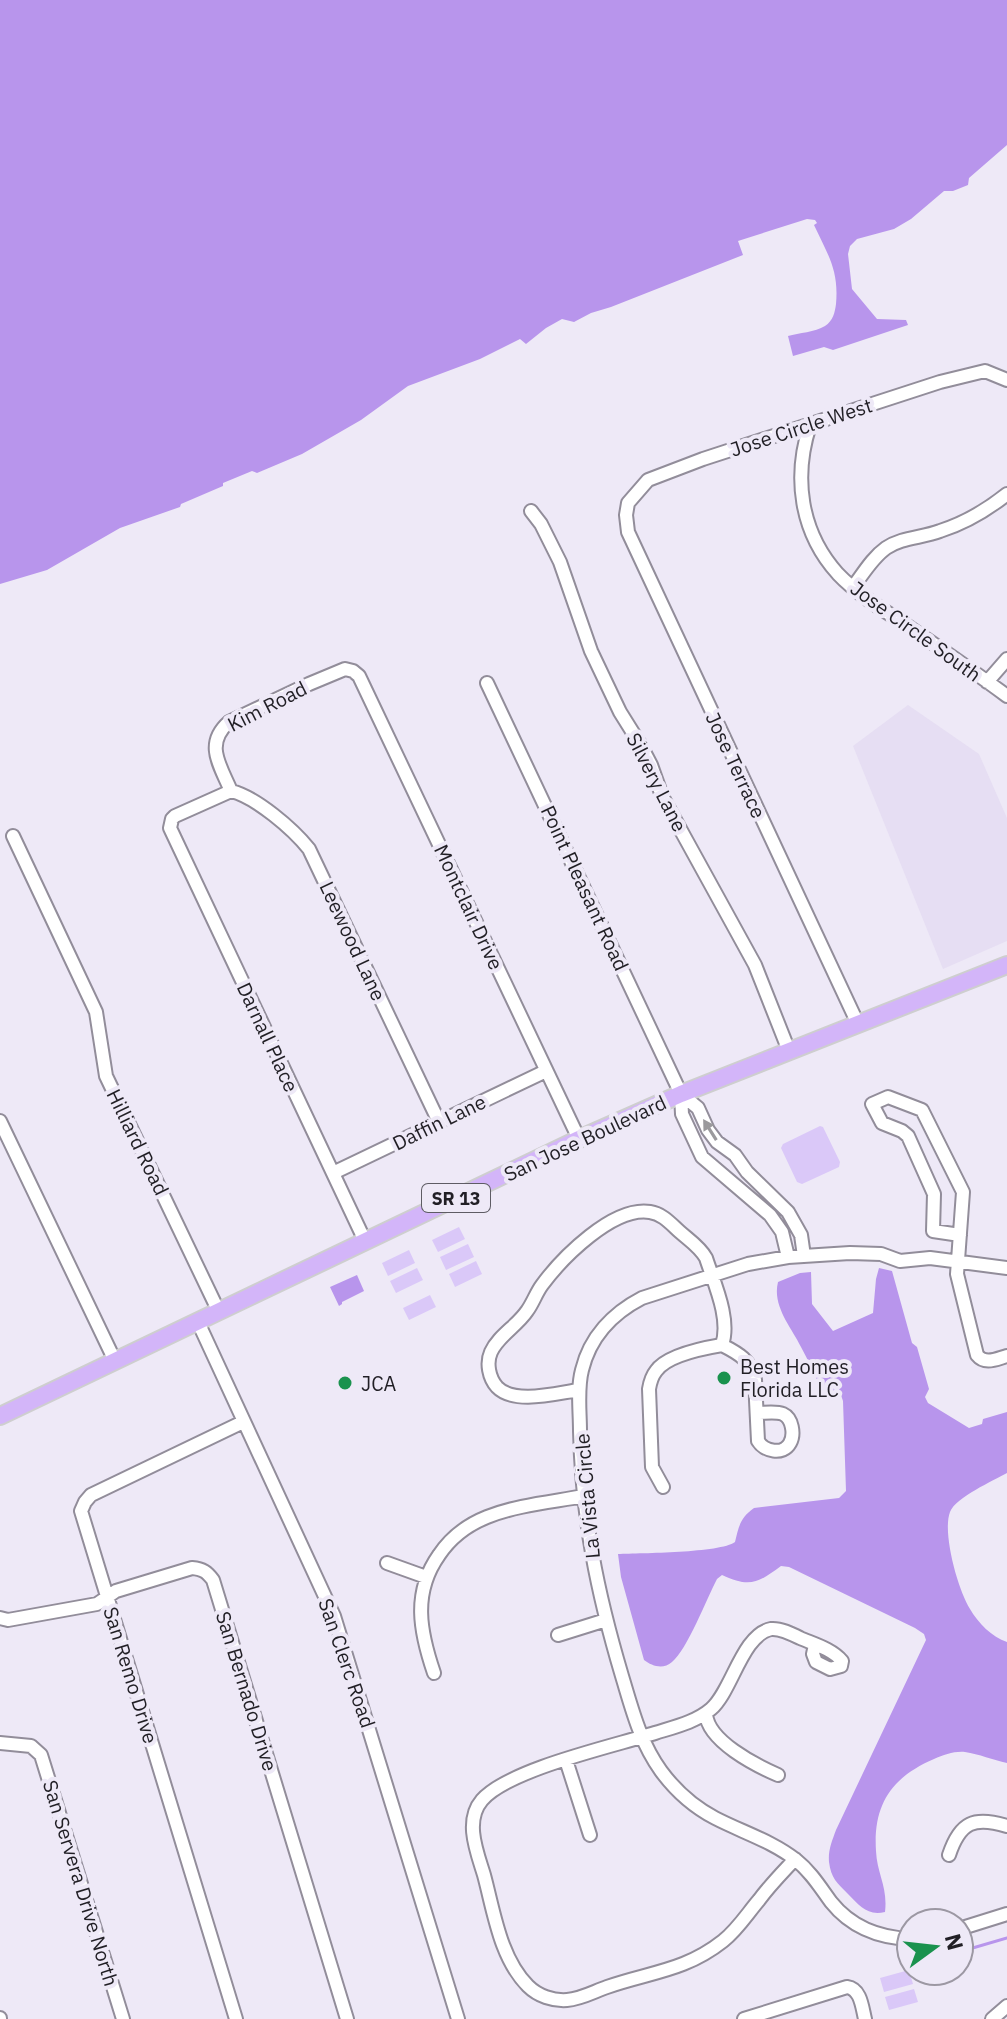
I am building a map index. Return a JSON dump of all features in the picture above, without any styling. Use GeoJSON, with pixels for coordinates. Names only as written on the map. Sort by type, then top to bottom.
{"type":"FeatureCollection","features":[{"type":"Feature","properties":{"kind":"main road","name":"San Jose Boulevard"},"geometry":{"type":"LineString","coordinates":[[0,1416],[579,1139],[681,1094],[1007,965]]}},
{"type":"Feature","properties":{"kind":"street","name":"Jose Circle West"},"geometry":{"type":"LineString","coordinates":[[628,503],[648,480],[703,459],[940,382],[985,371],[1007,380]]}},
{"type":"Feature","properties":{"kind":"street","name":"Jose Circle South"},"geometry":{"type":"LineString","coordinates":[[810,425],[801,460],[801,488],[811,529],[820,549],[853,587],[1007,696]]}},
{"type":"Feature","properties":{"kind":"street"},"geometry":{"type":"LineString","coordinates":[[853,587],[884,549],[966,520],[1007,494]]}},
{"type":"Feature","properties":{"kind":"street","name":"Jose Terrace"},"geometry":{"type":"LineString","coordinates":[[628,503],[628,532],[858,1024]]}},
{"type":"Feature","properties":{"kind":"street","name":"Silvery Lane"},"geometry":{"type":"LineString","coordinates":[[531,511],[560,562],[591,651],[620,712],[640,744],[668,807],[755,965],[789,1051]]}},
{"type":"Feature","properties":{"kind":"street"},"geometry":{"type":"LineString","coordinates":[[987,682],[1007,659]]}},
{"type":"Feature","properties":{"kind":"street","name":"Kim Road"},"geometry":{"type":"LineString","coordinates":[[231,791],[215,749],[221,729],[229,722],[295,690],[345,669],[359,676]]}},
{"type":"Feature","properties":{"kind":"street","name":"Montclair Drive"},"geometry":{"type":"LineString","coordinates":[[359,676],[579,1139]]}},
{"type":"Feature","properties":{"kind":"street","name":"Point Pleasant Road"},"geometry":{"type":"LineString","coordinates":[[487,683],[681,1094],[682,1114],[702,1157],[732,1184],[788,1212],[801,1235],[804,1256]]}},
{"type":"Feature","properties":{"kind":"street","name":"Darnall Place"},"geometry":{"type":"LineString","coordinates":[[231,791],[175,816],[171,834],[365,1241]]}},
{"type":"Feature","properties":{"kind":"street","name":"Leewood Lane"},"geometry":{"type":"LineString","coordinates":[[231,791],[248,797],[274,816],[309,849],[439,1122]]}},
{"type":"Feature","properties":{"kind":"street","name":"Hilliard Road"},"geometry":{"type":"LineString","coordinates":[[13,836],[96,1012],[106,1076],[219,1312]]}},
{"type":"Feature","properties":{"kind":"street","name":"Daffin Lane"},"geometry":{"type":"LineString","coordinates":[[333,1173],[546,1071]]}},
{"type":"Feature","properties":{"kind":"street","name":"Point Pleasant Road"},"geometry":{"type":"LineString","coordinates":[[681,1094],[698,1108],[708,1130],[717,1142],[735,1155],[770,1205],[782,1232],[788,1257]]}},
{"type":"Feature","properties":{"kind":"street"},"geometry":{"type":"LineString","coordinates":[[960,1235],[933,1231],[934,1194],[908,1136],[882,1123],[872,1104],[888,1097],[922,1110],[963,1192],[957,1282],[977,1355],[989,1361],[1007,1356]]}},
{"type":"Feature","properties":{"kind":"street"},"geometry":{"type":"LineString","coordinates":[[908,1136],[926,1118]]}},
{"type":"Feature","properties":{"kind":"street"},"geometry":{"type":"LineString","coordinates":[[0,1121],[115,1361]]}},
{"type":"Feature","properties":{"kind":"street"},"geometry":{"type":"LineString","coordinates":[[732,1184],[745,1169]]}},
{"type":"Feature","properties":{"kind":"street"},"geometry":{"type":"LineString","coordinates":[[579,1390],[518,1397],[505,1394],[490,1375],[491,1352],[530,1308],[541,1285],[575,1248],[626,1215],[647,1211],[665,1218],[702,1251],[725,1323],[722,1345]]}},
{"type":"Feature","properties":{"kind":"street","name":"La Vista Circle"},"geometry":{"type":"LineString","coordinates":[[895,1938],[875,1934],[853,1922],[832,1903],[817,1881],[795,1859],[778,1847],[697,1807],[666,1778],[641,1737],[593,1565],[581,1464],[581,1374],[589,1349],[602,1329],[629,1305],[748,1264],[788,1257],[850,1253],[881,1254],[900,1261],[930,1258],[1007,1268]]}},
{"type":"Feature","properties":{"kind":"street","name":"San Clerc Road"},"geometry":{"type":"LineString","coordinates":[[198,1322],[334,1616],[458,2019]]}},
{"type":"Feature","properties":{"kind":"street"},"geometry":{"type":"LineString","coordinates":[[663,1487],[652,1467],[649,1389],[655,1371],[663,1363],[722,1345],[741,1355],[748,1362],[755,1380],[757,1413]]}},
{"type":"Feature","properties":{"kind":"street","name":"San Remo Drive"},"geometry":{"type":"LineString","coordinates":[[236,2019],[81,1511],[91,1495],[243,1422]]}},
{"type":"Feature","properties":{"kind":"street"},"geometry":{"type":"LineString","coordinates":[[434,1673],[422,1628],[421,1600],[426,1577],[445,1545],[472,1523],[503,1512],[584,1496]]}},
{"type":"Feature","properties":{"kind":"street"},"geometry":{"type":"LineString","coordinates":[[387,1563],[426,1577]]}},
{"type":"Feature","properties":{"kind":"street","name":"San Bernado Drive"},"geometry":{"type":"LineString","coordinates":[[0,1618],[8,1620],[97,1604],[116,1591],[192,1568],[201,1568],[208,1573],[213,1580],[347,2019]]}},
{"type":"Feature","properties":{"kind":"street"},"geometry":{"type":"LineString","coordinates":[[558,1635],[606,1620]]}},
{"type":"Feature","properties":{"kind":"street"},"geometry":{"type":"LineString","coordinates":[[795,1859],[730,1935],[705,1954],[681,1966],[607,1987],[584,1997],[559,2000],[538,1994],[512,1966],[474,1841],[474,1821],[480,1803],[500,1786],[541,1767],[675,1727],[706,1714],[723,1696],[750,1644],[761,1634],[772,1629],[779,1630],[815,1645]]}},
{"type":"Feature","properties":{"kind":"street"},"geometry":{"type":"LineString","coordinates":[[706,1714],[711,1727],[734,1752],[778,1775]]}},
{"type":"Feature","properties":{"kind":"street","name":"San Servera Drive North"},"geometry":{"type":"LineString","coordinates":[[0,1743],[26,1744],[37,1749],[41,1755],[123,2019]]}},
{"type":"Feature","properties":{"kind":"street"},"geometry":{"type":"LineString","coordinates":[[566,1760],[590,1835]]}},
{"type":"Feature","properties":{"kind":"street"},"geometry":{"type":"LineString","coordinates":[[949,1855],[955,1837],[969,1825],[980,1821],[1007,1826]]}},
{"type":"Feature","properties":{"kind":"street"},"geometry":{"type":"LineString","coordinates":[[975,1924],[1007,1914]]}},
{"type":"Feature","properties":{"kind":"street"},"geometry":{"type":"LineString","coordinates":[[744,2019],[787,2013],[847,1987],[858,1993],[865,2019]]}},
{"type":"Feature","properties":{"kind":"street"},"geometry":{"type":"LineString","coordinates":[[992,2019],[1007,2006]]}},
{"type":"Feature","properties":{"kind":"shaded area"},"geometry":{"type":"Polygon","coordinates":[[[0,0],[1007,0],[1007,145],[969,178],[968,185],[944,191],[894,229],[857,239],[850,246],[852,289],[877,319],[906,320],[908,325],[833,350],[824,347],[793,356],[788,336],[825,326],[832,319],[836,304],[836,282],[831,263],[814,225],[817,223],[807,219],[738,241],[743,255],[574,322],[562,319],[526,344],[520,339],[480,359],[408,386],[361,420],[302,454],[223,483],[223,486],[180,507],[120,528],[47,570],[0,584],[0,0]]]}},
{"type":"Feature","properties":{"kind":"shaded area"},"geometry":{"type":"Polygon","coordinates":[[[908,705],[979,754],[1007,818],[1007,941],[943,969],[853,746],[908,705]]]}},
{"type":"Feature","properties":{"kind":"shaded area"},"geometry":{"type":"Polygon","coordinates":[[[820,1126],[840,1162],[839,1167],[802,1184],[797,1182],[781,1148],[783,1144],[820,1126]]]}},
{"type":"Feature","properties":{"kind":"shaded area"},"geometry":{"type":"Polygon","coordinates":[[[459,1227],[465,1239],[438,1252],[432,1240],[459,1227]]]}},
{"type":"Feature","properties":{"kind":"shaded area"},"geometry":{"type":"Polygon","coordinates":[[[468,1244],[474,1257],[446,1270],[440,1257],[468,1244]]]}},
{"type":"Feature","properties":{"kind":"shaded area"},"geometry":{"type":"Polygon","coordinates":[[[409,1250],[415,1263],[388,1276],[382,1263],[409,1250]]]}},
{"type":"Feature","properties":{"kind":"shaded area"},"geometry":{"type":"Polygon","coordinates":[[[476,1261],[482,1274],[455,1287],[449,1274],[476,1261]]]}},
{"type":"Feature","properties":{"kind":"shaded area"},"geometry":{"type":"Polygon","coordinates":[[[417,1268],[423,1280],[396,1293],[390,1281],[417,1268]]]}},
{"type":"Feature","properties":{"kind":"shaded area"},"geometry":{"type":"Polygon","coordinates":[[[879,1268],[892,1271],[912,1343],[917,1347],[929,1389],[925,1397],[928,1403],[969,1428],[982,1424],[983,1419],[1007,1412],[1007,1473],[967,1495],[954,1506],[948,1521],[948,1533],[956,1575],[965,1600],[986,1629],[1007,1642],[1007,1763],[970,1753],[953,1753],[919,1766],[896,1784],[882,1806],[876,1834],[885,1912],[873,1913],[856,1902],[833,1876],[830,1850],[836,1830],[926,1640],[924,1634],[789,1567],[781,1566],[753,1582],[722,1575],[717,1579],[678,1656],[665,1666],[654,1665],[644,1660],[621,1577],[618,1554],[727,1546],[735,1542],[741,1523],[754,1508],[839,1498],[846,1491],[843,1401],[841,1395],[820,1388],[780,1308],[778,1282],[811,1272],[812,1304],[833,1331],[873,1313],[879,1268]]]}},
{"type":"Feature","properties":{"kind":"shaded area"},"geometry":{"type":"Polygon","coordinates":[[[357,1275],[364,1291],[339,1306],[330,1287],[357,1275]]]}},
{"type":"Feature","properties":{"kind":"shaded area"},"geometry":{"type":"Polygon","coordinates":[[[430,1295],[436,1307],[409,1320],[403,1308],[430,1295]]]}},
{"type":"Feature","properties":{"kind":"shaded area"},"geometry":{"type":"Polygon","coordinates":[[[895,1974],[895,1987],[902,1987],[884,1992],[880,1978],[895,1974]]]}},
{"type":"Feature","properties":{"kind":"shaded area"},"geometry":{"type":"Polygon","coordinates":[[[914,1989],[918,2002],[889,2010],[885,1997],[914,1989]]]}},
{"type":"Feature","properties":{"kind":"waterway"},"geometry":{"type":"LineString","coordinates":[[975,1947],[1007,1938]]}},
{"type":"Feature","properties":{"kind":"place","name":"Best Homes Florida LLC"},"geometry":{"type":"Point","coordinates":[724,1378]}},
{"type":"Feature","properties":{"kind":"place","name":"JCA"},"geometry":{"type":"Point","coordinates":[345,1383]}}]}
